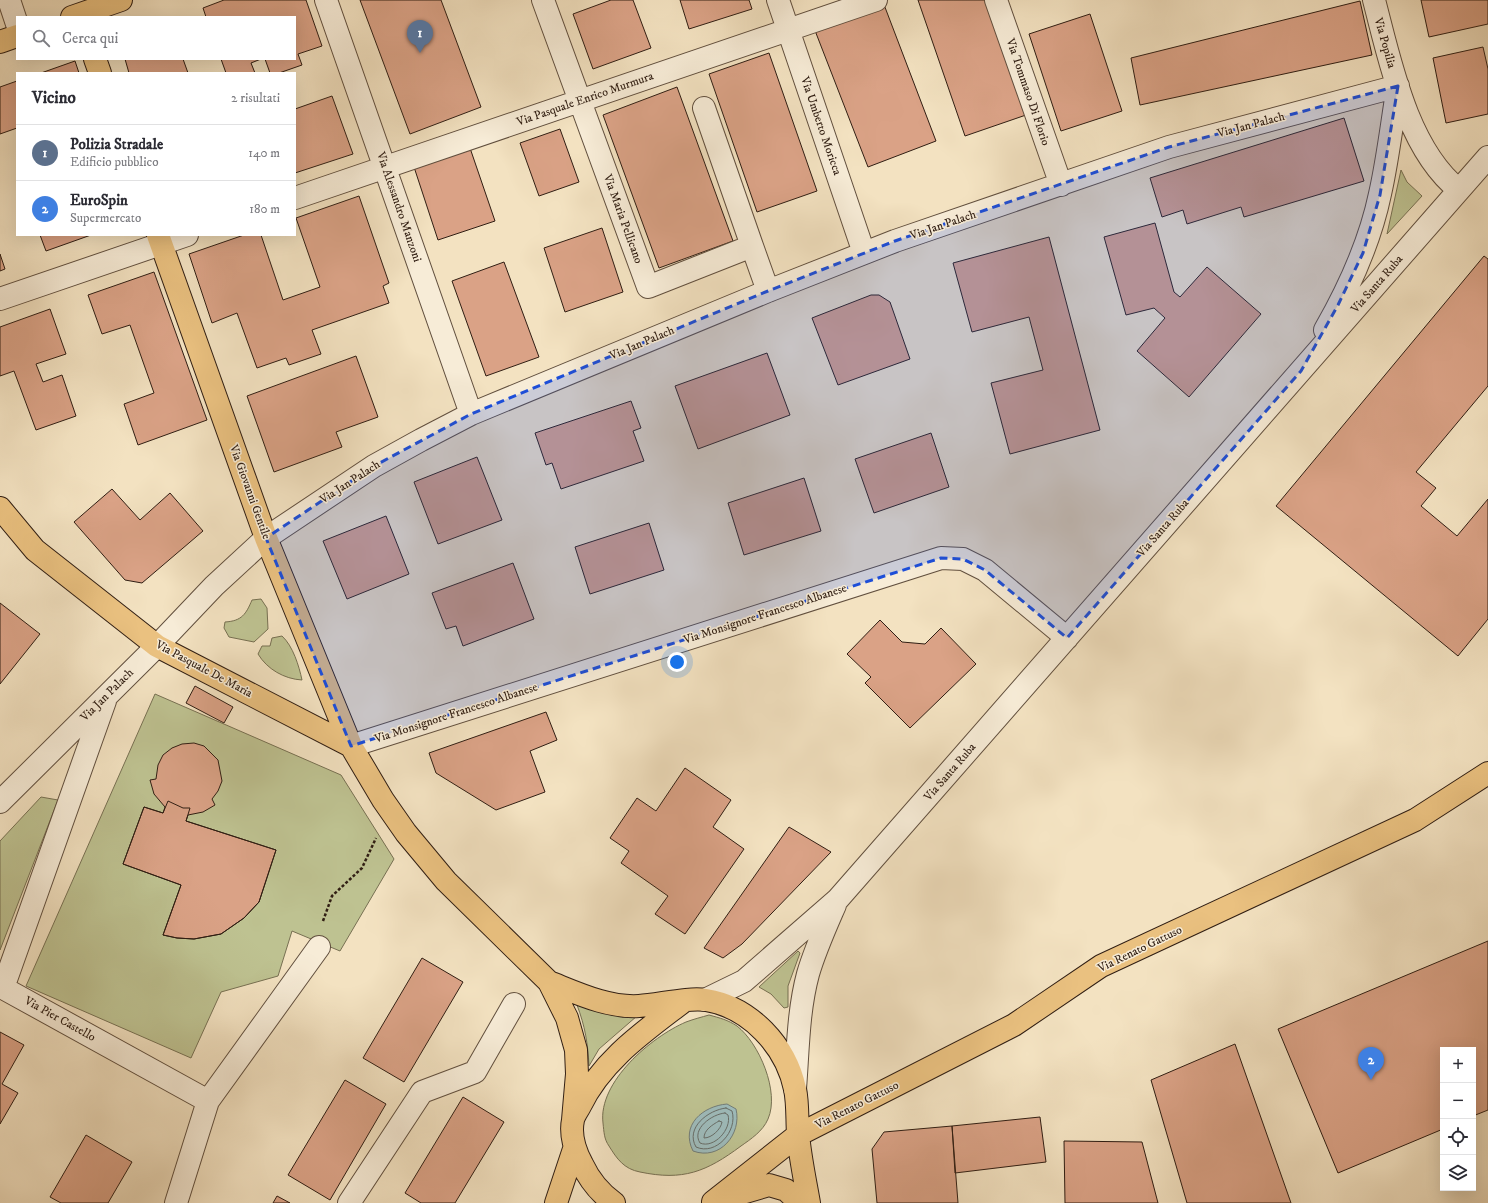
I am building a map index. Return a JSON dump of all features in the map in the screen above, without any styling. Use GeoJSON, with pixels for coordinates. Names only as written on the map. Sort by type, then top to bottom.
{"type":"FeatureCollection","features":[{"type":"Feature","properties":{"kind":"main road"},"geometry":{"type":"LineString","coordinates":[[77,16],[121,0]]}},
{"type":"Feature","properties":{"kind":"main road"},"geometry":{"type":"LineString","coordinates":[[0,42],[16,36]]}},
{"type":"Feature","properties":{"kind":"main road"},"geometry":{"type":"LineString","coordinates":[[95,60],[100,72]]}},
{"type":"Feature","properties":{"kind":"main road","name":"Via Giovanni Gentile"},"geometry":{"type":"LineString","coordinates":[[159,240],[266,538],[351,746],[383,800],[406,833],[446,881],[549,982]]}},
{"type":"Feature","properties":{"kind":"main road","name":"Via Pasquale De Maria"},"geometry":{"type":"LineString","coordinates":[[0,508],[35,550],[157,646],[351,746]]}},
{"type":"Feature","properties":{"kind":"main road","name":"Via Renato Gattuso"},"geometry":{"type":"LineString","coordinates":[[712,1202],[798,1135],[1014,1025],[1101,966],[1415,820],[1488,773]]}},
{"type":"Feature","properties":{"kind":"main road"},"geometry":{"type":"LineString","coordinates":[[549,982],[610,1003],[638,1006],[695,1000],[731,1008],[754,1022],[773,1041],[787,1064],[795,1089],[798,1135],[809,1203]]}},
{"type":"Feature","properties":{"kind":"main road"},"geometry":{"type":"LineString","coordinates":[[549,982],[567,1018],[576,1050],[577,1074],[573,1120],[574,1149],[556,1203]]}},
{"type":"Feature","properties":{"kind":"main road"},"geometry":{"type":"LineString","coordinates":[[573,1120],[585,1096],[601,1073],[624,1048],[695,1000]]}},
{"type":"Feature","properties":{"kind":"main road"},"geometry":{"type":"LineString","coordinates":[[574,1149],[587,1175],[606,1197],[614,1203]]}},
{"type":"Feature","properties":{"kind":"main road"},"geometry":{"type":"LineString","coordinates":[[712,1202],[769,1185],[786,1190],[800,1203]]}},
{"type":"Feature","properties":{"kind":"street"},"geometry":{"type":"LineString","coordinates":[[9,0],[16,21]]}},
{"type":"Feature","properties":{"kind":"street","name":"Via Alessandro Manzoni"},"geometry":{"type":"LineString","coordinates":[[326,0],[471,414]]}},
{"type":"Feature","properties":{"kind":"street","name":"Via Maria Pellicano"},"geometry":{"type":"LineString","coordinates":[[543,0],[648,287],[752,246]]}},
{"type":"Feature","properties":{"kind":"street","name":"Via Umberto Moricca"},"geometry":{"type":"LineString","coordinates":[[778,0],[864,253]]}},
{"type":"Feature","properties":{"kind":"street","name":"Via Pasquale Enrico Murmura"},"geometry":{"type":"LineString","coordinates":[[296,198],[876,0]]}},
{"type":"Feature","properties":{"kind":"street","name":"Via Tommaso Di Florio"},"geometry":{"type":"LineString","coordinates":[[996,0],[1061,184]]}},
{"type":"Feature","properties":{"kind":"street","name":"Via Popilia"},"geometry":{"type":"LineString","coordinates":[[1374,0],[1398,86],[1425,152],[1448,182],[1459,190]]}},
{"type":"Feature","properties":{"kind":"street"},"geometry":{"type":"LineString","coordinates":[[1301,371],[1338,306],[1363,253],[1380,195],[1398,86]]}},
{"type":"Feature","properties":{"kind":"street","name":"Via Jan Palach"},"geometry":{"type":"LineString","coordinates":[[0,801],[157,646],[214,586],[266,538],[374,466],[471,414],[768,291],[864,253],[1169,147],[1398,86]]}},
{"type":"Feature","properties":{"kind":"street"},"geometry":{"type":"LineString","coordinates":[[704,108],[768,291]]}},
{"type":"Feature","properties":{"kind":"street","name":"Via Santa Ruba"},"geometry":{"type":"LineString","coordinates":[[695,1000],[744,981],[838,899],[1488,157]]}},
{"type":"Feature","properties":{"kind":"street"},"geometry":{"type":"LineString","coordinates":[[0,299],[159,240],[181,236]]}},
{"type":"Feature","properties":{"kind":"street","name":"Via Monsignore Francesco Albanese"},"geometry":{"type":"LineString","coordinates":[[351,746],[941,558],[963,559],[986,570],[1067,638]]}},
{"type":"Feature","properties":{"kind":"street","name":"Via Pier Castello"},"geometry":{"type":"LineString","coordinates":[[106,696],[2,987],[208,1100]]}},
{"type":"Feature","properties":{"kind":"street","name":"Via Santa Ruba"},"geometry":{"type":"LineString","coordinates":[[795,1089],[800,1025],[808,975],[819,940],[838,899]]}},
{"type":"Feature","properties":{"kind":"street"},"geometry":{"type":"LineString","coordinates":[[176,1203],[208,1100],[319,947]]}},
{"type":"Feature","properties":{"kind":"street"},"geometry":{"type":"LineString","coordinates":[[349,1203],[422,1092],[475,1072],[514,1004]]}},
{"type":"Feature","properties":{"kind":"path"},"geometry":{"type":"LineString","coordinates":[[319,947],[324,920],[332,896],[362,868],[377,835],[383,800]]}},
{"type":"Feature","properties":{"kind":"highlighted area"},"geometry":{"type":"Polygon","coordinates":[[[1398,86],[1380,195],[1363,253],[1338,305],[1301,371],[1067,638],[985,570],[963,559],[941,558],[351,746],[266,538],[374,466],[471,414],[768,291],[895,241],[1169,147],[1398,86]]]}},
{"type":"Feature","properties":{"kind":"green space"},"geometry":{"type":"Polygon","coordinates":[[[1401,170],[1407,182],[1422,196],[1387,234],[1401,170]]]}},
{"type":"Feature","properties":{"kind":"green space"},"geometry":{"type":"Polygon","coordinates":[[[261,599],[267,608],[268,629],[254,642],[229,637],[224,628],[225,622],[236,620],[243,616],[252,600],[261,599]]]}},
{"type":"Feature","properties":{"kind":"green space"},"geometry":{"type":"Polygon","coordinates":[[[282,636],[292,651],[302,680],[289,678],[271,669],[258,654],[262,646],[270,646],[272,638],[282,636]]]}},
{"type":"Feature","properties":{"kind":"green space"},"geometry":{"type":"Polygon","coordinates":[[[155,694],[341,775],[394,859],[340,951],[292,931],[278,976],[221,992],[191,1058],[26,986],[155,694]]]}},
{"type":"Feature","properties":{"kind":"green space"},"geometry":{"type":"Polygon","coordinates":[[[41,797],[58,800],[0,950],[0,841],[41,797]]]}},
{"type":"Feature","properties":{"kind":"green space"},"geometry":{"type":"Polygon","coordinates":[[[798,951],[800,953],[788,986],[788,1007],[784,1008],[771,994],[759,987],[798,951]]]}},
{"type":"Feature","properties":{"kind":"green space"},"geometry":{"type":"Polygon","coordinates":[[[580,1001],[637,1016],[599,1049],[589,1066],[586,1035],[577,1005],[580,1001]]]}},
{"type":"Feature","properties":{"kind":"green space"},"geometry":{"type":"Polygon","coordinates":[[[709,1015],[720,1018],[737,1026],[753,1044],[760,1056],[769,1082],[771,1095],[771,1108],[768,1119],[763,1127],[749,1141],[705,1168],[682,1175],[655,1175],[634,1171],[625,1166],[618,1159],[605,1138],[603,1123],[604,1108],[609,1092],[618,1077],[630,1063],[658,1038],[686,1022],[709,1015]]]}},
{"type":"Feature","properties":{"kind":"water"},"geometry":{"type":"Polygon","coordinates":[[[727,1104],[736,1109],[737,1118],[736,1128],[727,1143],[720,1149],[712,1152],[703,1153],[693,1151],[689,1133],[696,1118],[710,1109],[727,1104]]]}},
{"type":"Feature","properties":{"kind":"building"},"geometry":{"type":"Polygon","coordinates":[[[224,0],[306,0],[322,46],[298,54],[302,65],[282,72],[270,72],[265,60],[296,60],[296,16],[206,16],[203,8],[224,0]]]}},
{"type":"Feature","properties":{"kind":"building"},"geometry":{"type":"Polygon","coordinates":[[[360,0],[441,0],[481,107],[410,134],[360,0]]]}},
{"type":"Feature","properties":{"kind":"building"},"geometry":{"type":"Polygon","coordinates":[[[611,0],[633,0],[651,48],[593,69],[573,14],[611,0]]]}},
{"type":"Feature","properties":{"kind":"building"},"geometry":{"type":"Polygon","coordinates":[[[680,0],[749,0],[752,9],[689,29],[680,0]]]}},
{"type":"Feature","properties":{"kind":"building"},"geometry":{"type":"Polygon","coordinates":[[[918,0],[986,0],[1026,115],[965,136],[918,0]]]}},
{"type":"Feature","properties":{"kind":"building"},"geometry":{"type":"Polygon","coordinates":[[[1421,0],[1488,0],[1488,24],[1429,37],[1421,0]]]}},
{"type":"Feature","properties":{"kind":"building"},"geometry":{"type":"Polygon","coordinates":[[[1360,1],[1372,55],[1140,105],[1131,58],[1360,1]]]}},
{"type":"Feature","properties":{"kind":"building"},"geometry":{"type":"Polygon","coordinates":[[[883,2],[936,141],[868,167],[814,28],[883,2]]]}},
{"type":"Feature","properties":{"kind":"building"},"geometry":{"type":"Polygon","coordinates":[[[1090,14],[1122,111],[1061,131],[1029,34],[1090,14]]]}},
{"type":"Feature","properties":{"kind":"building"},"geometry":{"type":"Polygon","coordinates":[[[1483,47],[1488,69],[1488,114],[1446,123],[1433,58],[1483,47]]]}},
{"type":"Feature","properties":{"kind":"building"},"geometry":{"type":"Polygon","coordinates":[[[769,53],[817,191],[757,212],[709,74],[769,53]]]}},
{"type":"Feature","properties":{"kind":"building"},"geometry":{"type":"Polygon","coordinates":[[[125,60],[183,60],[188,72],[129,72],[125,60]]]}},
{"type":"Feature","properties":{"kind":"building"},"geometry":{"type":"Polygon","coordinates":[[[221,60],[258,60],[251,63],[255,72],[226,72],[221,60]]]}},
{"type":"Feature","properties":{"kind":"building"},"geometry":{"type":"Polygon","coordinates":[[[75,61],[79,72],[44,72],[75,61]]]}},
{"type":"Feature","properties":{"kind":"building"},"geometry":{"type":"Polygon","coordinates":[[[16,81],[16,128],[0,134],[0,87],[16,81]]]}},
{"type":"Feature","properties":{"kind":"building"},"geometry":{"type":"Polygon","coordinates":[[[677,87],[733,241],[659,268],[603,115],[677,87]]]}},
{"type":"Feature","properties":{"kind":"building"},"geometry":{"type":"Polygon","coordinates":[[[332,96],[353,154],[296,173],[296,109],[332,96]]]}},
{"type":"Feature","properties":{"kind":"building"},"geometry":{"type":"Polygon","coordinates":[[[1344,118],[1364,181],[1244,217],[1241,207],[1187,224],[1183,210],[1162,217],[1150,178],[1344,118]]]}},
{"type":"Feature","properties":{"kind":"building"},"geometry":{"type":"Polygon","coordinates":[[[560,129],[579,182],[539,196],[520,143],[560,129]]]}},
{"type":"Feature","properties":{"kind":"building"},"geometry":{"type":"Polygon","coordinates":[[[470,148],[495,221],[438,240],[414,167],[470,148]]]}},
{"type":"Feature","properties":{"kind":"building"},"geometry":{"type":"Polygon","coordinates":[[[359,196],[389,283],[383,286],[389,303],[312,330],[321,354],[289,365],[286,358],[257,368],[237,313],[212,323],[189,254],[241,236],[261,236],[283,300],[320,287],[296,218],[359,196]]]}},
{"type":"Feature","properties":{"kind":"building"},"geometry":{"type":"Polygon","coordinates":[[[1155,223],[1174,292],[1180,297],[1207,267],[1261,314],[1189,397],[1137,351],[1165,318],[1154,308],[1126,315],[1104,237],[1155,223]]]}},
{"type":"Feature","properties":{"kind":"building"},"geometry":{"type":"Polygon","coordinates":[[[602,228],[623,292],[565,312],[544,248],[602,228]]]}},
{"type":"Feature","properties":{"kind":"building"},"geometry":{"type":"Polygon","coordinates":[[[40,236],[88,236],[46,251],[40,236]]]}},
{"type":"Feature","properties":{"kind":"building"},"geometry":{"type":"Polygon","coordinates":[[[1049,237],[1100,430],[1010,454],[991,383],[1043,370],[1029,317],[972,332],[953,263],[1049,237]]]}},
{"type":"Feature","properties":{"kind":"building"},"geometry":{"type":"Polygon","coordinates":[[[0,254],[5,269],[0,271],[0,254]]]}},
{"type":"Feature","properties":{"kind":"building"},"geometry":{"type":"Polygon","coordinates":[[[1484,256],[1488,259],[1488,386],[1416,472],[1436,488],[1421,506],[1457,536],[1488,499],[1488,619],[1458,656],[1276,506],[1484,256]]]}},
{"type":"Feature","properties":{"kind":"building"},"geometry":{"type":"Polygon","coordinates":[[[504,262],[539,357],[486,376],[452,281],[504,262]]]}},
{"type":"Feature","properties":{"kind":"building"},"geometry":{"type":"Polygon","coordinates":[[[154,272],[207,420],[138,445],[124,404],[154,393],[130,325],[102,334],[88,295],[154,272]]]}},
{"type":"Feature","properties":{"kind":"building"},"geometry":{"type":"Polygon","coordinates":[[[871,295],[879,295],[890,302],[910,359],[838,385],[812,318],[871,295]]]}},
{"type":"Feature","properties":{"kind":"building"},"geometry":{"type":"Polygon","coordinates":[[[50,309],[66,354],[36,364],[43,382],[62,375],[76,416],[36,430],[14,371],[0,376],[0,327],[50,309]]]}},
{"type":"Feature","properties":{"kind":"building"},"geometry":{"type":"Polygon","coordinates":[[[767,353],[790,415],[698,449],[675,386],[767,353]]]}},
{"type":"Feature","properties":{"kind":"building"},"geometry":{"type":"Polygon","coordinates":[[[356,356],[378,417],[336,432],[342,447],[274,472],[247,396],[356,356]]]}},
{"type":"Feature","properties":{"kind":"building"},"geometry":{"type":"Polygon","coordinates":[[[631,401],[641,428],[633,431],[644,461],[561,489],[552,463],[546,465],[535,433],[631,401]]]}},
{"type":"Feature","properties":{"kind":"building"},"geometry":{"type":"Polygon","coordinates":[[[931,433],[949,487],[874,513],[855,459],[931,433]]]}},
{"type":"Feature","properties":{"kind":"building"},"geometry":{"type":"Polygon","coordinates":[[[477,457],[502,520],[438,544],[414,482],[477,457]]]}},
{"type":"Feature","properties":{"kind":"building"},"geometry":{"type":"Polygon","coordinates":[[[804,478],[821,531],[744,555],[728,503],[804,478]]]}},
{"type":"Feature","properties":{"kind":"building"},"geometry":{"type":"Polygon","coordinates":[[[112,489],[140,520],[170,493],[203,531],[142,583],[125,580],[74,522],[112,489]]]}},
{"type":"Feature","properties":{"kind":"building"},"geometry":{"type":"Polygon","coordinates":[[[386,516],[409,574],[347,599],[323,541],[386,516]]]}},
{"type":"Feature","properties":{"kind":"building"},"geometry":{"type":"Polygon","coordinates":[[[649,523],[664,570],[590,594],[575,547],[649,523]]]}},
{"type":"Feature","properties":{"kind":"building"},"geometry":{"type":"Polygon","coordinates":[[[513,563],[534,619],[463,646],[456,626],[446,629],[432,593],[513,563]]]}},
{"type":"Feature","properties":{"kind":"building"},"geometry":{"type":"Polygon","coordinates":[[[0,603],[40,634],[0,684],[0,603]]]}},
{"type":"Feature","properties":{"kind":"building"},"geometry":{"type":"Polygon","coordinates":[[[880,620],[902,642],[925,644],[941,628],[976,664],[910,728],[865,683],[871,677],[847,654],[880,620]]]}},
{"type":"Feature","properties":{"kind":"building"},"geometry":{"type":"Polygon","coordinates":[[[195,686],[233,707],[224,723],[186,703],[195,686]]]}},
{"type":"Feature","properties":{"kind":"building"},"geometry":{"type":"Polygon","coordinates":[[[546,712],[557,740],[530,751],[545,792],[496,810],[436,773],[429,753],[546,712]]]}},
{"type":"Feature","properties":{"kind":"building"},"geometry":{"type":"Polygon","coordinates":[[[194,743],[204,746],[218,760],[222,781],[218,791],[212,799],[215,805],[203,812],[188,815],[186,821],[276,850],[259,902],[244,918],[221,934],[194,939],[163,935],[181,885],[123,864],[144,807],[163,813],[165,807],[154,794],[150,780],[156,779],[158,765],[163,755],[172,748],[182,744],[194,743]]]}},
{"type":"Feature","properties":{"kind":"building"},"geometry":{"type":"Polygon","coordinates":[[[685,768],[731,800],[713,827],[744,849],[685,934],[655,914],[668,896],[621,863],[629,851],[610,838],[637,798],[656,811],[685,768]]]}},
{"type":"Feature","properties":{"kind":"building"},"geometry":{"type":"Polygon","coordinates":[[[168,801],[183,808],[190,808],[186,821],[276,850],[259,902],[244,918],[221,934],[194,939],[163,935],[181,885],[123,864],[144,807],[163,813],[168,801]]]}},
{"type":"Feature","properties":{"kind":"building"},"geometry":{"type":"Polygon","coordinates":[[[789,827],[831,852],[742,944],[723,958],[704,948],[789,827]]]}},
{"type":"Feature","properties":{"kind":"building"},"geometry":{"type":"Polygon","coordinates":[[[1488,941],[1488,1110],[1476,1115],[1476,1047],[1440,1047],[1440,1130],[1338,1173],[1278,1029],[1488,941]]]}},
{"type":"Feature","properties":{"kind":"building"},"geometry":{"type":"Polygon","coordinates":[[[422,958],[463,982],[404,1082],[363,1058],[422,958]]]}},
{"type":"Feature","properties":{"kind":"building"},"geometry":{"type":"Polygon","coordinates":[[[0,1032],[24,1045],[2,1084],[18,1093],[0,1124],[0,1032]]]}},
{"type":"Feature","properties":{"kind":"building"},"geometry":{"type":"Polygon","coordinates":[[[1235,1044],[1291,1203],[1187,1203],[1151,1080],[1235,1044]]]}},
{"type":"Feature","properties":{"kind":"building"},"geometry":{"type":"Polygon","coordinates":[[[345,1080],[386,1104],[330,1200],[288,1175],[345,1080]]]}},
{"type":"Feature","properties":{"kind":"building"},"geometry":{"type":"Polygon","coordinates":[[[463,1097],[504,1122],[455,1203],[421,1203],[405,1193],[463,1097]]]}},
{"type":"Feature","properties":{"kind":"building"},"geometry":{"type":"Polygon","coordinates":[[[1040,1117],[1046,1162],[955,1173],[952,1126],[1040,1117]]]}},
{"type":"Feature","properties":{"kind":"building"},"geometry":{"type":"Polygon","coordinates":[[[952,1126],[958,1203],[877,1203],[872,1149],[884,1132],[952,1126]]]}},
{"type":"Feature","properties":{"kind":"building"},"geometry":{"type":"Polygon","coordinates":[[[86,1135],[132,1162],[108,1203],[61,1203],[50,1197],[86,1135]]]}},
{"type":"Feature","properties":{"kind":"building"},"geometry":{"type":"Polygon","coordinates":[[[1064,1141],[1142,1142],[1158,1203],[1065,1203],[1064,1141]]]}},
{"type":"Feature","properties":{"kind":"building"},"geometry":{"type":"Polygon","coordinates":[[[277,1196],[290,1203],[273,1203],[277,1196]]]}},
{"type":"Feature","properties":{"kind":"place","name":"Polizia Stradale"},"geometry":{"type":"Point","coordinates":[420,53]}},
{"type":"Feature","properties":{"kind":"place","name":"EuroSpin"},"geometry":{"type":"Point","coordinates":[1371,1080]}}]}
